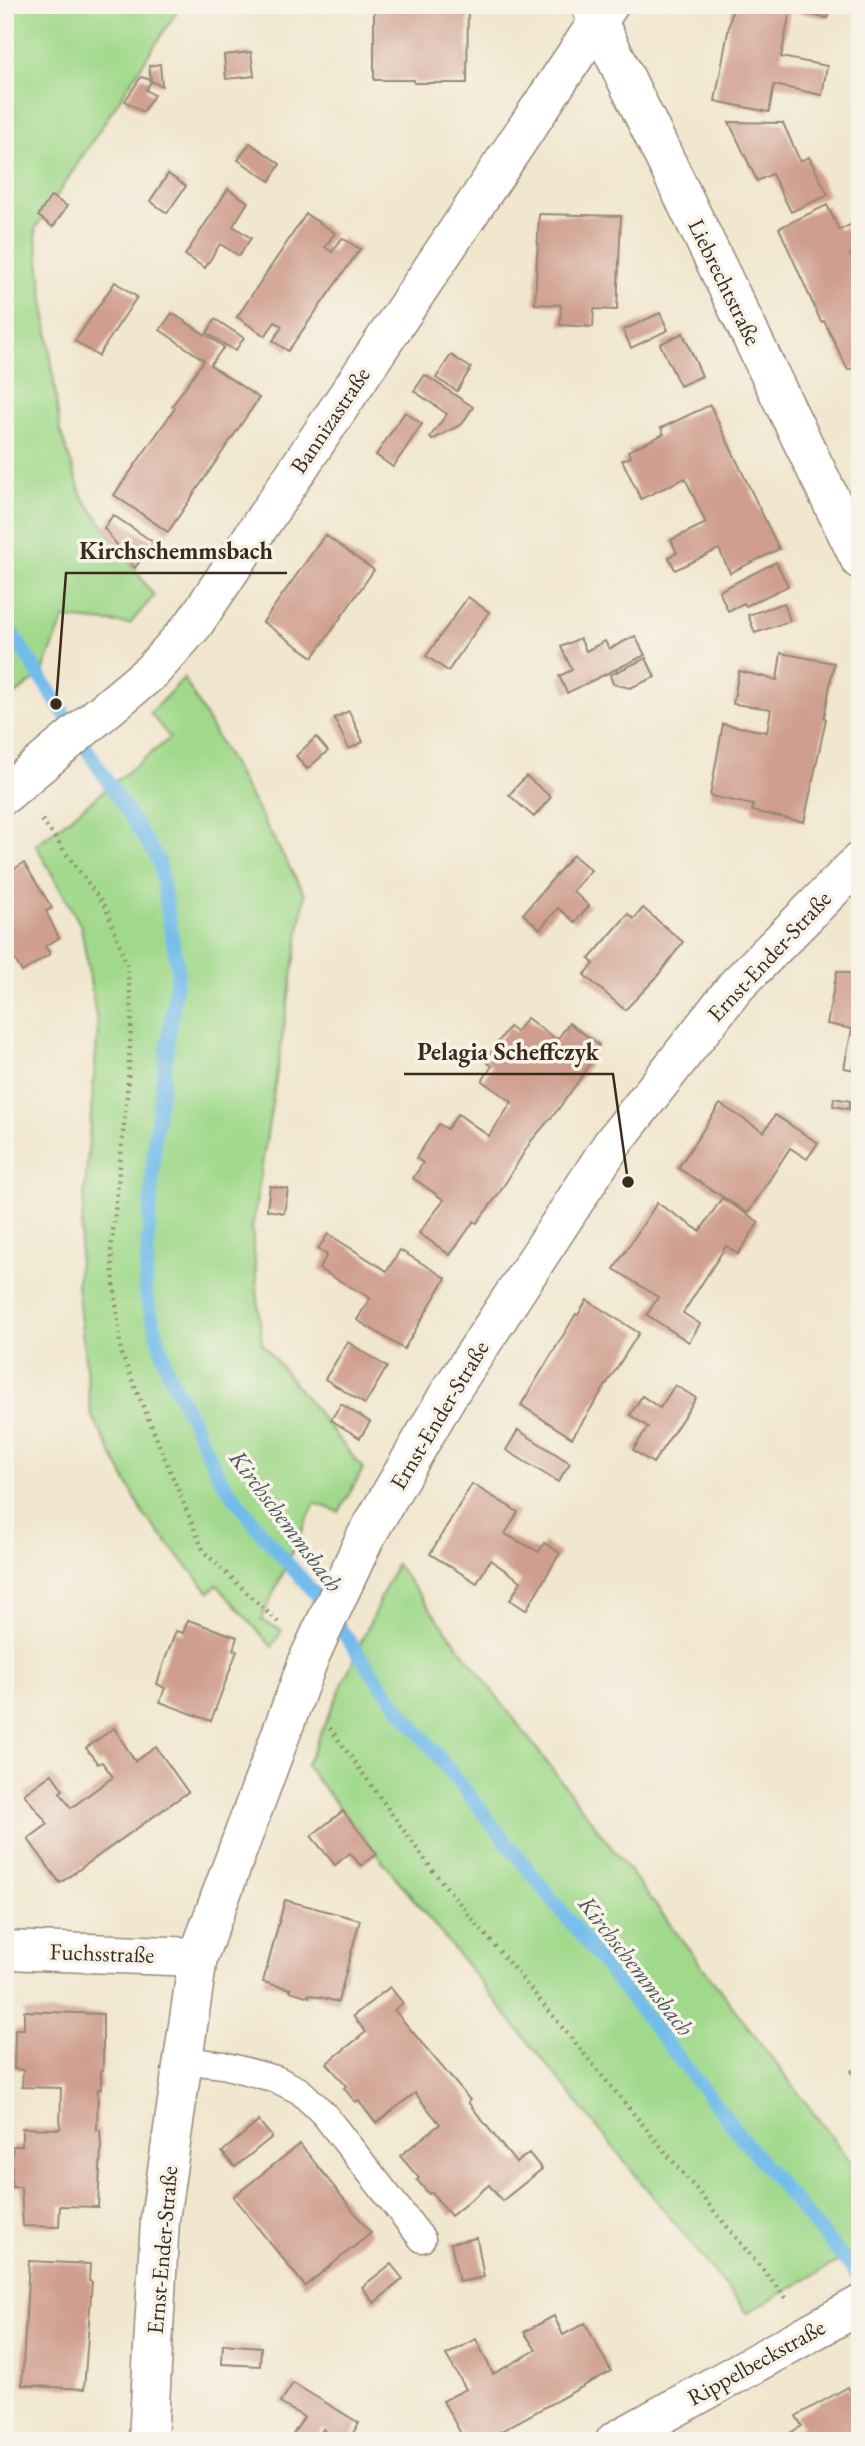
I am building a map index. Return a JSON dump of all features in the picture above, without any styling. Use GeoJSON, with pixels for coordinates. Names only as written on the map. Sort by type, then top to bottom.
{"type":"FeatureCollection","features":[{"type":"Feature","properties":{"kind":"street","name":"Liebrechtstraße"},"geometry":{"type":"LineString","coordinates":[[599,10],[860,560]]}},
{"type":"Feature","properties":{"kind":"street","name":"Bannizastraße"},"geometry":{"type":"LineString","coordinates":[[11,790],[152,671],[194,624],[599,10]]}},
{"type":"Feature","properties":{"kind":"street","name":"Ernst-Ender-Straße"},"geometry":{"type":"LineString","coordinates":[[148,2441],[160,2219],[198,1957],[304,1670],[365,1538],[448,1395],[612,1144],[736,986],[860,861]]}},
{"type":"Feature","properties":{"kind":"street","name":"Fuchsstraße"},"geometry":{"type":"LineString","coordinates":[[5,1950],[198,1957]]}},
{"type":"Feature","properties":{"kind":"street","name":"Rippelbeckstraße"},"geometry":{"type":"LineString","coordinates":[[615,2441],[860,2305]]}},
{"type":"Feature","properties":{"kind":"lane"},"geometry":{"type":"LineString","coordinates":[[183,2060],[223,2065],[276,2079],[300,2091],[323,2113],[422,2238]]}},
{"type":"Feature","properties":{"kind":"path"},"geometry":{"type":"LineString","coordinates":[[11,790],[106,908],[127,965],[132,1012],[127,1095],[111,1251],[121,1353],[204,1552],[285,1628],[304,1670],[433,1871],[813,2331]]}},
{"type":"Feature","properties":{"kind":"green space"},"geometry":{"type":"Polygon","coordinates":[[[5,5],[181,5],[35,229],[60,430],[82,496],[154,596],[130,624],[64,618],[42,674],[5,702],[5,5]]]}},
{"type":"Feature","properties":{"kind":"green space"},"geometry":{"type":"Polygon","coordinates":[[[184,678],[305,895],[252,1229],[262,1343],[363,1469],[339,1512],[315,1503],[261,1620],[282,1630],[272,1647],[217,1585],[209,1592],[144,1515],[91,1414],[77,1285],[98,1028],[81,926],[36,845],[170,738],[150,713],[184,678]]]}},
{"type":"Feature","properties":{"kind":"green space"},"geometry":{"type":"Polygon","coordinates":[[[396,1564],[860,2174],[860,2249],[747,2313],[306,1766],[396,1564]]]}},
{"type":"Feature","properties":{"kind":"building"},"geometry":{"type":"Polygon","coordinates":[[[374,5],[468,5],[467,83],[374,80],[374,5]]]}},
{"type":"Feature","properties":{"kind":"building"},"geometry":{"type":"Polygon","coordinates":[[[733,5],[831,5],[828,18],[790,11],[781,57],[827,66],[822,95],[774,85],[769,112],[715,101],[733,5]]]}},
{"type":"Feature","properties":{"kind":"building"},"geometry":{"type":"Polygon","coordinates":[[[251,52],[254,76],[226,79],[224,55],[251,52]]]}},
{"type":"Feature","properties":{"kind":"building"},"geometry":{"type":"Polygon","coordinates":[[[160,64],[162,86],[151,81],[146,90],[154,95],[143,112],[125,101],[141,77],[151,80],[149,66],[160,64]]]}},
{"type":"Feature","properties":{"kind":"building"},"geometry":{"type":"Polygon","coordinates":[[[729,122],[783,123],[800,161],[809,157],[828,195],[791,212],[772,174],[757,181],[729,122]]]}},
{"type":"Feature","properties":{"kind":"building"},"geometry":{"type":"Polygon","coordinates":[[[250,143],[280,164],[270,181],[238,160],[250,143]]]}},
{"type":"Feature","properties":{"kind":"building"},"geometry":{"type":"Polygon","coordinates":[[[168,174],[186,186],[167,213],[150,201],[168,174]]]}},
{"type":"Feature","properties":{"kind":"building"},"geometry":{"type":"Polygon","coordinates":[[[228,189],[248,202],[233,226],[251,238],[239,256],[220,244],[205,268],[185,255],[228,189]]]}},
{"type":"Feature","properties":{"kind":"building"},"geometry":{"type":"Polygon","coordinates":[[[51,196],[67,206],[53,227],[38,216],[51,196]]]}},
{"type":"Feature","properties":{"kind":"building"},"geometry":{"type":"Polygon","coordinates":[[[827,205],[839,230],[855,223],[852,218],[860,215],[860,249],[850,254],[860,274],[860,365],[848,370],[824,321],[821,322],[779,228],[827,205]]]}},
{"type":"Feature","properties":{"kind":"building"},"geometry":{"type":"Polygon","coordinates":[[[306,214],[335,233],[325,247],[332,252],[342,238],[360,249],[288,351],[273,341],[282,326],[275,322],[265,336],[237,317],[306,214]]]}},
{"type":"Feature","properties":{"kind":"building"},"geometry":{"type":"Polygon","coordinates":[[[539,214],[621,216],[617,310],[594,309],[593,327],[560,325],[561,305],[535,304],[539,214]]]}},
{"type":"Feature","properties":{"kind":"building"},"geometry":{"type":"Polygon","coordinates":[[[115,282],[137,297],[98,356],[75,341],[115,282]]]}},
{"type":"Feature","properties":{"kind":"building"},"geometry":{"type":"Polygon","coordinates":[[[172,313],[224,347],[210,365],[259,398],[168,532],[114,495],[175,408],[172,406],[204,360],[160,330],[172,313]]]}},
{"type":"Feature","properties":{"kind":"building"},"geometry":{"type":"Polygon","coordinates":[[[660,313],[668,330],[631,348],[623,330],[660,313]]]}},
{"type":"Feature","properties":{"kind":"building"},"geometry":{"type":"Polygon","coordinates":[[[215,319],[244,338],[235,351],[207,333],[215,319]]]}},
{"type":"Feature","properties":{"kind":"building"},"geometry":{"type":"Polygon","coordinates":[[[683,333],[702,376],[680,386],[660,344],[683,333]]]}},
{"type":"Feature","properties":{"kind":"building"},"geometry":{"type":"Polygon","coordinates":[[[451,355],[471,368],[457,391],[436,378],[451,355]]]}},
{"type":"Feature","properties":{"kind":"building"},"geometry":{"type":"Polygon","coordinates":[[[425,375],[473,407],[462,424],[432,440],[430,437],[447,414],[414,391],[425,375]]]}},
{"type":"Feature","properties":{"kind":"building"},"geometry":{"type":"Polygon","coordinates":[[[710,405],[779,549],[730,573],[719,549],[675,570],[669,557],[677,553],[671,540],[706,523],[685,478],[641,499],[622,460],[631,457],[628,451],[664,434],[661,428],[710,405]]]}},
{"type":"Feature","properties":{"kind":"building"},"geometry":{"type":"Polygon","coordinates":[[[405,412],[422,424],[393,467],[376,455],[405,412]]]}},
{"type":"Feature","properties":{"kind":"building"},"geometry":{"type":"Polygon","coordinates":[[[113,515],[153,542],[135,568],[104,528],[113,515]]]}},
{"type":"Feature","properties":{"kind":"building"},"geometry":{"type":"Polygon","coordinates":[[[325,535],[374,570],[313,657],[263,622],[325,535]]]}},
{"type":"Feature","properties":{"kind":"building"},"geometry":{"type":"Polygon","coordinates":[[[776,562],[788,586],[746,606],[744,603],[728,611],[719,591],[776,562]]]}},
{"type":"Feature","properties":{"kind":"building"},"geometry":{"type":"Polygon","coordinates":[[[468,597],[489,612],[448,671],[426,656],[468,597]]]}},
{"type":"Feature","properties":{"kind":"building"},"geometry":{"type":"Polygon","coordinates":[[[784,603],[790,621],[755,633],[748,615],[784,603]]]}},
{"type":"Feature","properties":{"kind":"building"},"geometry":{"type":"Polygon","coordinates":[[[635,636],[645,655],[567,693],[559,676],[572,670],[561,647],[580,638],[586,651],[605,641],[609,649],[635,636]]]}},
{"type":"Feature","properties":{"kind":"building"},"geometry":{"type":"Polygon","coordinates":[[[781,653],[834,663],[824,718],[826,719],[804,822],[752,811],[753,805],[710,796],[723,724],[767,732],[771,709],[733,704],[739,671],[777,680],[781,653]]]}},
{"type":"Feature","properties":{"kind":"building"},"geometry":{"type":"Polygon","coordinates":[[[646,658],[655,677],[630,688],[613,684],[610,675],[646,658]]]}},
{"type":"Feature","properties":{"kind":"building"},"geometry":{"type":"Polygon","coordinates":[[[349,711],[363,742],[349,749],[334,718],[349,711]]]}},
{"type":"Feature","properties":{"kind":"building"},"geometry":{"type":"Polygon","coordinates":[[[316,737],[328,751],[307,769],[296,756],[316,737]]]}},
{"type":"Feature","properties":{"kind":"building"},"geometry":{"type":"Polygon","coordinates":[[[526,776],[551,797],[534,817],[509,795],[526,776]]]}},
{"type":"Feature","properties":{"kind":"building"},"geometry":{"type":"Polygon","coordinates":[[[573,855],[591,870],[573,891],[589,906],[575,922],[558,908],[540,929],[523,914],[573,855]]]}},
{"type":"Feature","properties":{"kind":"building"},"geometry":{"type":"Polygon","coordinates":[[[24,863],[52,908],[46,911],[59,938],[45,946],[50,954],[22,972],[5,942],[5,874],[24,863]]]}},
{"type":"Feature","properties":{"kind":"building"},"geometry":{"type":"Polygon","coordinates":[[[643,908],[683,942],[656,978],[625,1010],[584,975],[594,964],[589,959],[628,914],[634,919],[643,908]]]}},
{"type":"Feature","properties":{"kind":"building"},"geometry":{"type":"Polygon","coordinates":[[[837,971],[860,975],[860,1071],[844,1068],[852,1029],[827,1024],[837,971]]]}},
{"type":"Feature","properties":{"kind":"building"},"geometry":{"type":"Polygon","coordinates":[[[527,1018],[557,1040],[569,1023],[599,1045],[580,1079],[531,1141],[500,1192],[477,1223],[474,1221],[450,1255],[419,1233],[444,1200],[413,1178],[423,1163],[416,1158],[439,1124],[447,1129],[458,1114],[489,1136],[512,1102],[482,1081],[492,1066],[485,1061],[509,1027],[516,1032],[527,1018]]]}},
{"type":"Feature","properties":{"kind":"building"},"geometry":{"type":"Polygon","coordinates":[[[834,1098],[850,1101],[849,1109],[833,1106],[834,1098]]]}},
{"type":"Feature","properties":{"kind":"building"},"geometry":{"type":"Polygon","coordinates":[[[720,1104],[764,1132],[775,1115],[818,1143],[807,1159],[790,1148],[748,1213],[678,1168],[720,1104]]]}},
{"type":"Feature","properties":{"kind":"building"},"geometry":{"type":"Polygon","coordinates":[[[270,1186],[288,1189],[284,1213],[267,1210],[270,1186]]]}},
{"type":"Feature","properties":{"kind":"building"},"geometry":{"type":"Polygon","coordinates":[[[722,1198],[759,1222],[738,1254],[726,1246],[683,1313],[700,1324],[689,1342],[647,1315],[658,1297],[614,1269],[657,1203],[700,1231],[722,1198]]]}},
{"type":"Feature","properties":{"kind":"building"},"geometry":{"type":"Polygon","coordinates":[[[328,1234],[387,1271],[400,1250],[446,1278],[404,1349],[357,1320],[370,1298],[319,1269],[327,1255],[318,1249],[328,1234]]]}},
{"type":"Feature","properties":{"kind":"building"},"geometry":{"type":"Polygon","coordinates":[[[587,1300],[639,1333],[572,1438],[521,1405],[587,1300]]]}},
{"type":"Feature","properties":{"kind":"building"},"geometry":{"type":"Polygon","coordinates":[[[348,1342],[387,1367],[365,1404],[325,1379],[348,1342]]]}},
{"type":"Feature","properties":{"kind":"building"},"geometry":{"type":"Polygon","coordinates":[[[675,1385],[696,1398],[653,1463],[633,1450],[648,1427],[630,1415],[642,1396],[660,1408],[675,1385]]]}},
{"type":"Feature","properties":{"kind":"building"},"geometry":{"type":"Polygon","coordinates":[[[341,1404],[370,1422],[360,1438],[331,1420],[341,1404]]]}},
{"type":"Feature","properties":{"kind":"building"},"geometry":{"type":"Polygon","coordinates":[[[518,1430],[570,1463],[558,1482],[506,1450],[518,1430]]]}},
{"type":"Feature","properties":{"kind":"building"},"geometry":{"type":"Polygon","coordinates":[[[472,1484],[518,1512],[505,1534],[539,1552],[544,1543],[560,1553],[526,1610],[510,1600],[521,1581],[490,1560],[477,1583],[430,1554],[472,1484]]]}},
{"type":"Feature","properties":{"kind":"building"},"geometry":{"type":"Polygon","coordinates":[[[188,1620],[237,1637],[233,1650],[237,1651],[211,1721],[160,1702],[165,1688],[157,1684],[166,1657],[176,1631],[183,1633],[188,1620]]]}},
{"type":"Feature","properties":{"kind":"building"},"geometry":{"type":"Polygon","coordinates":[[[114,1728],[135,1761],[156,1747],[188,1792],[60,1883],[28,1839],[48,1824],[24,1794],[52,1774],[71,1808],[113,1777],[102,1762],[98,1764],[86,1748],[114,1728]]]}},
{"type":"Feature","properties":{"kind":"building"},"geometry":{"type":"Polygon","coordinates":[[[5,1799],[12,1813],[5,1816],[5,1799]]]}},
{"type":"Feature","properties":{"kind":"building"},"geometry":{"type":"Polygon","coordinates":[[[343,1811],[377,1854],[361,1866],[350,1853],[335,1865],[311,1836],[343,1811]]]}},
{"type":"Feature","properties":{"kind":"building"},"geometry":{"type":"Polygon","coordinates":[[[285,1900],[360,1920],[338,2002],[309,1994],[309,1997],[263,1982],[285,1900]]]}},
{"type":"Feature","properties":{"kind":"building"},"geometry":{"type":"Polygon","coordinates":[[[390,1987],[403,2003],[394,2010],[470,2100],[468,2102],[516,2163],[529,2153],[542,2169],[502,2201],[489,2185],[451,2216],[417,2180],[419,2178],[400,2156],[440,2124],[415,2093],[376,2123],[358,2100],[355,2102],[327,2063],[366,2032],[353,2016],[390,1987]]]}},
{"type":"Feature","properties":{"kind":"building"},"geometry":{"type":"Polygon","coordinates":[[[24,2011],[103,2014],[103,2070],[101,2089],[98,2089],[97,2130],[100,2130],[101,2149],[98,2207],[60,2206],[59,2227],[23,2226],[21,2187],[11,2187],[13,2146],[22,2146],[22,2128],[60,2129],[61,2088],[22,2087],[23,2070],[14,2069],[15,2029],[24,2029],[24,2011]]]}},
{"type":"Feature","properties":{"kind":"building"},"geometry":{"type":"Polygon","coordinates":[[[860,2066],[860,2086],[851,2071],[860,2066]]]}},
{"type":"Feature","properties":{"kind":"building"},"geometry":{"type":"Polygon","coordinates":[[[259,2121],[272,2137],[235,2167],[222,2152],[259,2121]]]}},
{"type":"Feature","properties":{"kind":"building"},"geometry":{"type":"Polygon","coordinates":[[[300,2144],[371,2233],[305,2286],[233,2197],[300,2144]]]}},
{"type":"Feature","properties":{"kind":"building"},"geometry":{"type":"Polygon","coordinates":[[[477,2238],[484,2277],[459,2282],[451,2243],[477,2238]]]}},
{"type":"Feature","properties":{"kind":"building"},"geometry":{"type":"Polygon","coordinates":[[[29,2261],[90,2264],[89,2281],[92,2282],[84,2389],[22,2385],[29,2261]]]}},
{"type":"Feature","properties":{"kind":"building"},"geometry":{"type":"Polygon","coordinates":[[[391,2264],[403,2279],[374,2303],[362,2287],[391,2264]]]}},
{"type":"Feature","properties":{"kind":"building"},"geometry":{"type":"Polygon","coordinates":[[[554,2316],[563,2335],[585,2323],[611,2371],[483,2441],[465,2441],[443,2401],[466,2389],[446,2355],[476,2339],[493,2374],[536,2350],[524,2332],[554,2316]]]}},
{"type":"Feature","properties":{"kind":"building"},"geometry":{"type":"Polygon","coordinates":[[[223,2344],[261,2347],[260,2366],[222,2364],[223,2344]]]}},
{"type":"Feature","properties":{"kind":"building"},"geometry":{"type":"Polygon","coordinates":[[[293,2383],[359,2423],[348,2441],[342,2441],[323,2429],[316,2441],[300,2441],[292,2436],[304,2417],[280,2403],[293,2383]]]}},
{"type":"Feature","properties":{"kind":"building"},"geometry":{"type":"Polygon","coordinates":[[[848,2387],[854,2398],[860,2395],[860,2441],[794,2441],[790,2433],[802,2426],[796,2416],[848,2387]]]}},
{"type":"Feature","properties":{"kind":"waterway","name":"Kirchschemmsbach"},"geometry":{"type":"LineString","coordinates":[[5,622],[159,861],[178,971],[155,1135],[145,1292],[168,1372],[220,1478],[263,1535],[314,1593],[382,1686],[763,2164],[860,2278]]}},
{"type":"Feature","properties":{"kind":"place","name":"Kirchschemmsbach"},"geometry":{"type":"Point","coordinates":[56,704]}},
{"type":"Feature","properties":{"kind":"place","name":"Pelagia Scheffczyk"},"geometry":{"type":"Point","coordinates":[628,1182]}}]}
